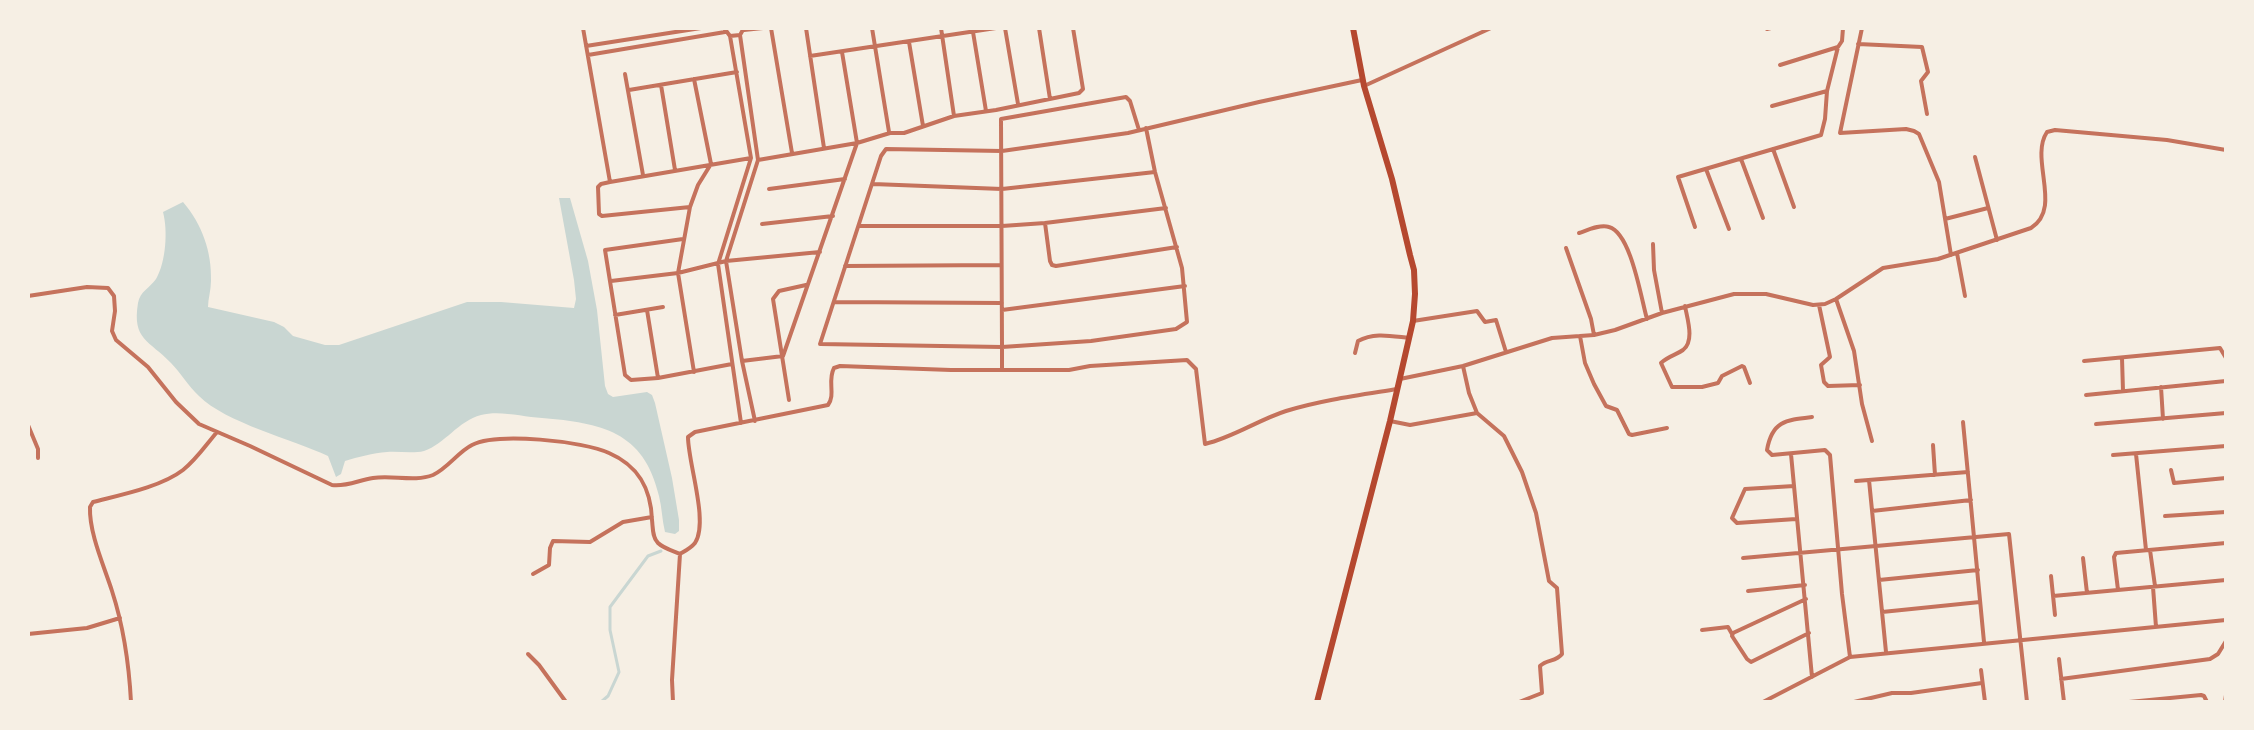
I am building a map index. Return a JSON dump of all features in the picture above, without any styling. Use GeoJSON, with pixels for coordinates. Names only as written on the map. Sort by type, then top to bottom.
{"type":"FeatureCollection","features":[{"type":"Feature","properties":{"kind":"main road"},"geometry":{"type":"LineString","coordinates":[[1317,702],[1413,321],[1414,270],[1392,179],[1363,83],[1353,28]]}},
{"type":"Feature","properties":{"kind":"street"},"geometry":{"type":"LineString","coordinates":[[583,28],[610,182]]}},
{"type":"Feature","properties":{"kind":"street"},"geometry":{"type":"LineString","coordinates":[[586,46],[701,28]]}},
{"type":"Feature","properties":{"kind":"street"},"geometry":{"type":"LineString","coordinates":[[755,421],[726,261],[758,160],[740,35],[744,29],[763,28]]}},
{"type":"Feature","properties":{"kind":"street"},"geometry":{"type":"LineString","coordinates":[[771,28],[792,153]]}},
{"type":"Feature","properties":{"kind":"street"},"geometry":{"type":"LineString","coordinates":[[806,28],[824,148]]}},
{"type":"Feature","properties":{"kind":"street"},"geometry":{"type":"LineString","coordinates":[[872,28],[890,133]]}},
{"type":"Feature","properties":{"kind":"street"},"geometry":{"type":"LineString","coordinates":[[941,28],[954,116]]}},
{"type":"Feature","properties":{"kind":"street"},"geometry":{"type":"LineString","coordinates":[[810,56],[996,28]]}},
{"type":"Feature","properties":{"kind":"street"},"geometry":{"type":"LineString","coordinates":[[1005,28],[1018,104]]}},
{"type":"Feature","properties":{"kind":"street"},"geometry":{"type":"LineString","coordinates":[[1039,28],[1050,99]]}},
{"type":"Feature","properties":{"kind":"street"},"geometry":{"type":"LineString","coordinates":[[758,160],[857,143],[890,133],[904,133],[954,116],[1079,93],[1083,89],[1073,28]]}},
{"type":"Feature","properties":{"kind":"street"},"geometry":{"type":"LineString","coordinates":[[1146,128],[1177,247],[1185,286],[1187,322],[1176,329],[1091,341],[1002,347],[820,344],[881,156],[886,149],[1002,151],[1139,130],[1146,128],[1363,83],[1491,28]]}},
{"type":"Feature","properties":{"kind":"street"},"geometry":{"type":"LineString","coordinates":[[1695,227],[1678,177],[1821,135],[1827,91],[1843,28]]}},
{"type":"Feature","properties":{"kind":"street"},"geometry":{"type":"LineString","coordinates":[[1862,28],[1840,133],[1906,129],[1919,134],[1939,182],[1965,296]]}},
{"type":"Feature","properties":{"kind":"street"},"geometry":{"type":"LineString","coordinates":[[588,55],[726,32],[740,35]]}},
{"type":"Feature","properties":{"kind":"street"},"geometry":{"type":"LineString","coordinates":[[726,32],[737,72],[751,158],[718,264],[741,423]]}},
{"type":"Feature","properties":{"kind":"street"},"geometry":{"type":"LineString","coordinates":[[973,32],[986,111]]}},
{"type":"Feature","properties":{"kind":"street"},"geometry":{"type":"LineString","coordinates":[[909,42],[923,126]]}},
{"type":"Feature","properties":{"kind":"street"},"geometry":{"type":"LineString","coordinates":[[1858,44],[1922,47],[1928,72],[1921,81],[1927,114]]}},
{"type":"Feature","properties":{"kind":"street"},"geometry":{"type":"LineString","coordinates":[[1780,65],[1838,47]]}},
{"type":"Feature","properties":{"kind":"street"},"geometry":{"type":"LineString","coordinates":[[783,356],[857,143],[842,52]]}},
{"type":"Feature","properties":{"kind":"street"},"geometry":{"type":"LineString","coordinates":[[629,90],[737,72]]}},
{"type":"Feature","properties":{"kind":"street"},"geometry":{"type":"LineString","coordinates":[[625,74],[643,175]]}},
{"type":"Feature","properties":{"kind":"street"},"geometry":{"type":"LineString","coordinates":[[694,79],[711,164],[698,185],[690,207],[678,273],[694,372]]}},
{"type":"Feature","properties":{"kind":"street"},"geometry":{"type":"LineString","coordinates":[[661,85],[675,170]]}},
{"type":"Feature","properties":{"kind":"street"},"geometry":{"type":"LineString","coordinates":[[1772,106],[1827,91]]}},
{"type":"Feature","properties":{"kind":"street"},"geometry":{"type":"LineString","coordinates":[[1002,369],[1001,119],[1126,97],[1139,130]]}},
{"type":"Feature","properties":{"kind":"street"},"geometry":{"type":"LineString","coordinates":[[1400,379],[1463,366],[1552,338],[1615,330],[1685,306],[1734,294],[1766,294],[1819,305],[1836,299],[1883,268],[1954,254],[2031,228],[2041,220],[2045,195],[2042,143],[2047,132],[2055,130],[2167,140],[2226,150]]}},
{"type":"Feature","properties":{"kind":"street"},"geometry":{"type":"LineString","coordinates":[[1773,149],[1794,207]]}},
{"type":"Feature","properties":{"kind":"street"},"geometry":{"type":"LineString","coordinates":[[1975,157],[1997,240]]}},
{"type":"Feature","properties":{"kind":"street"},"geometry":{"type":"LineString","coordinates":[[690,207],[602,216],[599,214],[598,187],[643,175],[751,158]]}},
{"type":"Feature","properties":{"kind":"street"},"geometry":{"type":"LineString","coordinates":[[1741,159],[1763,218]]}},
{"type":"Feature","properties":{"kind":"street"},"geometry":{"type":"LineString","coordinates":[[1706,169],[1729,229]]}},
{"type":"Feature","properties":{"kind":"street"},"geometry":{"type":"LineString","coordinates":[[873,184],[1002,189],[1155,172]]}},
{"type":"Feature","properties":{"kind":"street"},"geometry":{"type":"LineString","coordinates":[[769,189],[845,179]]}},
{"type":"Feature","properties":{"kind":"street"},"geometry":{"type":"LineString","coordinates":[[860,226],[1002,226],[1166,208]]}},
{"type":"Feature","properties":{"kind":"street"},"geometry":{"type":"LineString","coordinates":[[1945,219],[1988,208]]}},
{"type":"Feature","properties":{"kind":"street"},"geometry":{"type":"LineString","coordinates":[[762,224],[833,216]]}},
{"type":"Feature","properties":{"kind":"street"},"geometry":{"type":"LineString","coordinates":[[1045,223],[1050,261],[1056,266],[1177,247]]}},
{"type":"Feature","properties":{"kind":"street"},"geometry":{"type":"LineString","coordinates":[[1579,233],[1605,226],[1613,228],[1620,235],[1627,246],[1647,319]]}},
{"type":"Feature","properties":{"kind":"street"},"geometry":{"type":"LineString","coordinates":[[683,239],[606,249],[625,375],[631,380],[658,378],[732,364]]}},
{"type":"Feature","properties":{"kind":"street"},"geometry":{"type":"LineString","coordinates":[[1653,244],[1662,313]]}},
{"type":"Feature","properties":{"kind":"street"},"geometry":{"type":"LineString","coordinates":[[1566,248],[1594,335]]}},
{"type":"Feature","properties":{"kind":"street"},"geometry":{"type":"LineString","coordinates":[[611,281],[678,273],[726,261],[820,252]]}},
{"type":"Feature","properties":{"kind":"street"},"geometry":{"type":"LineString","coordinates":[[845,266],[1001,265]]}},
{"type":"Feature","properties":{"kind":"street"},"geometry":{"type":"LineString","coordinates":[[789,400],[773,299],[779,291],[806,285]]}},
{"type":"Feature","properties":{"kind":"street"},"geometry":{"type":"LineString","coordinates":[[1002,310],[1185,286]]}},
{"type":"Feature","properties":{"kind":"street"},"geometry":{"type":"LineString","coordinates":[[28,296],[87,287],[108,288],[114,296],[112,331],[116,340],[148,367],[176,402],[199,424],[321,481],[340,486],[382,476],[422,477],[434,474],[469,446],[499,438],[582,445],[611,453],[634,468],[647,488],[654,537],[658,543],[680,554]]}},
{"type":"Feature","properties":{"kind":"street"},"geometry":{"type":"LineString","coordinates":[[1836,299],[1854,351],[1862,404],[1872,441]]}},
{"type":"Feature","properties":{"kind":"street"},"geometry":{"type":"LineString","coordinates":[[835,302],[1002,303]]}},
{"type":"Feature","properties":{"kind":"street"},"geometry":{"type":"LineString","coordinates":[[1819,305],[1830,357],[1821,365],[1824,382],[1828,386],[1860,385]]}},
{"type":"Feature","properties":{"kind":"street"},"geometry":{"type":"LineString","coordinates":[[1685,306],[1690,336],[1688,345],[1661,363],[1672,387],[1702,387],[1717,383],[1722,376],[1742,366],[1750,383]]}},
{"type":"Feature","properties":{"kind":"street"},"geometry":{"type":"LineString","coordinates":[[615,315],[663,307]]}},
{"type":"Feature","properties":{"kind":"street"},"geometry":{"type":"LineString","coordinates":[[647,310],[658,378]]}},
{"type":"Feature","properties":{"kind":"street"},"geometry":{"type":"LineString","coordinates":[[1413,321],[1477,311],[1485,322],[1496,320],[1506,352]]}},
{"type":"Feature","properties":{"kind":"street"},"geometry":{"type":"LineString","coordinates":[[1355,353],[1358,341],[1364,338],[1375,335],[1409,338]]}},
{"type":"Feature","properties":{"kind":"street"},"geometry":{"type":"LineString","coordinates":[[1580,336],[1585,363],[1594,384],[1606,406],[1617,410],[1629,434],[1667,428]]}},
{"type":"Feature","properties":{"kind":"street"},"geometry":{"type":"LineString","coordinates":[[2084,361],[2220,348],[2226,358]]}},
{"type":"Feature","properties":{"kind":"street"},"geometry":{"type":"LineString","coordinates":[[742,361],[783,356]]}},
{"type":"Feature","properties":{"kind":"street"},"geometry":{"type":"LineString","coordinates":[[2122,358],[2123,391]]}},
{"type":"Feature","properties":{"kind":"street"},"geometry":{"type":"LineString","coordinates":[[680,554],[696,543],[699,533],[698,502],[688,437],[695,432],[828,405],[832,397],[831,373],[840,366],[1069,370],[1187,360],[1196,369],[1205,444],[1219,441],[1286,411],[1397,389]]}},
{"type":"Feature","properties":{"kind":"street"},"geometry":{"type":"LineString","coordinates":[[1463,366],[1477,413],[1500,430],[1513,452],[1536,513],[1549,581],[1557,588],[1562,654],[1558,659],[1540,666],[1542,693],[1519,702]]}},
{"type":"Feature","properties":{"kind":"street"},"geometry":{"type":"LineString","coordinates":[[2086,395],[2226,381]]}},
{"type":"Feature","properties":{"kind":"street"},"geometry":{"type":"LineString","coordinates":[[2161,387],[2163,419]]}},
{"type":"Feature","properties":{"kind":"street"},"geometry":{"type":"LineString","coordinates":[[1390,421],[1410,425],[1477,413]]}},
{"type":"Feature","properties":{"kind":"street"},"geometry":{"type":"LineString","coordinates":[[2096,424],[2226,413]]}},
{"type":"Feature","properties":{"kind":"street"},"geometry":{"type":"LineString","coordinates":[[1812,417],[1780,423],[1767,450],[1772,455],[1825,450],[1830,455],[1850,657]]}},
{"type":"Feature","properties":{"kind":"street"},"geometry":{"type":"LineString","coordinates":[[1963,422],[1984,643]]}},
{"type":"Feature","properties":{"kind":"street"},"geometry":{"type":"LineString","coordinates":[[28,425],[38,449],[38,458]]}},
{"type":"Feature","properties":{"kind":"street"},"geometry":{"type":"LineString","coordinates":[[131,702],[129,664],[120,618],[103,565],[90,507],[93,502],[136,490],[182,471],[217,432]]}},
{"type":"Feature","properties":{"kind":"street"},"geometry":{"type":"LineString","coordinates":[[1933,445],[1935,475]]}},
{"type":"Feature","properties":{"kind":"street"},"geometry":{"type":"LineString","coordinates":[[2113,455],[2226,446]]}},
{"type":"Feature","properties":{"kind":"street"},"geometry":{"type":"LineString","coordinates":[[1791,454],[1812,677]]}},
{"type":"Feature","properties":{"kind":"street"},"geometry":{"type":"LineString","coordinates":[[2136,454],[2154,586],[2156,627]]}},
{"type":"Feature","properties":{"kind":"street"},"geometry":{"type":"LineString","coordinates":[[2171,470],[2174,483],[2226,478]]}},
{"type":"Feature","properties":{"kind":"street"},"geometry":{"type":"LineString","coordinates":[[1856,481],[1968,472]]}},
{"type":"Feature","properties":{"kind":"street"},"geometry":{"type":"LineString","coordinates":[[1869,480],[1886,652]]}},
{"type":"Feature","properties":{"kind":"street"},"geometry":{"type":"LineString","coordinates":[[1794,486],[1745,489],[1732,518],[1737,523],[1796,519]]}},
{"type":"Feature","properties":{"kind":"street"},"geometry":{"type":"LineString","coordinates":[[1872,511],[1971,500]]}},
{"type":"Feature","properties":{"kind":"street"},"geometry":{"type":"LineString","coordinates":[[2165,516],[2226,512]]}},
{"type":"Feature","properties":{"kind":"street"},"geometry":{"type":"LineString","coordinates":[[533,574],[549,565],[553,541],[590,542],[623,522],[652,517]]}},
{"type":"Feature","properties":{"kind":"street"},"geometry":{"type":"LineString","coordinates":[[1743,558],[2009,534],[2027,702]]}},
{"type":"Feature","properties":{"kind":"street"},"geometry":{"type":"LineString","coordinates":[[2118,590],[2115,555],[2119,552],[2226,543]]}},
{"type":"Feature","properties":{"kind":"street"},"geometry":{"type":"LineString","coordinates":[[673,702],[680,554]]}},
{"type":"Feature","properties":{"kind":"street"},"geometry":{"type":"LineString","coordinates":[[2083,558],[2087,593]]}},
{"type":"Feature","properties":{"kind":"street"},"geometry":{"type":"LineString","coordinates":[[1879,580],[1978,570]]}},
{"type":"Feature","properties":{"kind":"street"},"geometry":{"type":"LineString","coordinates":[[2051,576],[2055,615]]}},
{"type":"Feature","properties":{"kind":"street"},"geometry":{"type":"LineString","coordinates":[[2053,596],[2226,580]]}},
{"type":"Feature","properties":{"kind":"street"},"geometry":{"type":"LineString","coordinates":[[1748,591],[1805,585]]}},
{"type":"Feature","properties":{"kind":"street"},"geometry":{"type":"LineString","coordinates":[[1732,634],[1806,599]]}},
{"type":"Feature","properties":{"kind":"street"},"geometry":{"type":"LineString","coordinates":[[1882,612],[1980,602]]}},
{"type":"Feature","properties":{"kind":"street"},"geometry":{"type":"LineString","coordinates":[[28,634],[87,628],[120,618]]}},
{"type":"Feature","properties":{"kind":"street"},"geometry":{"type":"LineString","coordinates":[[1763,702],[1850,657],[2226,620]]}},
{"type":"Feature","properties":{"kind":"street"},"geometry":{"type":"LineString","coordinates":[[1702,630],[1728,627],[1751,662],[1810,633]]}},
{"type":"Feature","properties":{"kind":"street"},"geometry":{"type":"LineString","coordinates":[[2061,679],[2210,659],[2218,654],[2226,641]]}},
{"type":"Feature","properties":{"kind":"street"},"geometry":{"type":"LineString","coordinates":[[528,654],[566,702]]}},
{"type":"Feature","properties":{"kind":"street"},"geometry":{"type":"LineString","coordinates":[[2059,659],[2064,702]]}},
{"type":"Feature","properties":{"kind":"street"},"geometry":{"type":"LineString","coordinates":[[1981,670],[1985,702]]}},
{"type":"Feature","properties":{"kind":"street"},"geometry":{"type":"LineString","coordinates":[[1854,702],[1892,693],[1982,683]]}},
{"type":"Feature","properties":{"kind":"street"},"geometry":{"type":"LineString","coordinates":[[1911,693],[1912,702]]}},
{"type":"Feature","properties":{"kind":"street"},"geometry":{"type":"LineString","coordinates":[[2129,702],[2201,695],[2207,702]]}},
{"type":"Feature","properties":{"kind":"street"},"geometry":{"type":"LineString","coordinates":[[2225,702],[2226,695]]}},
{"type":"Feature","properties":{"kind":"shaded area"},"geometry":{"type":"Polygon","coordinates":[[[559,198],[570,198],[588,261],[608,394],[613,397],[647,392],[655,403],[679,520],[679,531],[675,534],[665,532],[659,496],[643,457],[617,434],[563,420],[496,413],[481,415],[465,422],[424,451],[366,455],[345,461],[341,474],[336,477],[328,456],[242,422],[211,406],[140,332],[137,315],[139,299],[156,279],[164,255],[166,237],[163,212],[183,202],[196,220],[208,249],[211,281],[208,307],[274,322],[293,336],[325,345],[339,345],[467,302],[574,308],[574,280],[559,198]]]}},
{"type":"Feature","properties":{"kind":"waterway"},"geometry":{"type":"LineString","coordinates":[[601,702],[608,696],[619,672],[610,630],[610,607],[648,556],[661,551]]}}]}
